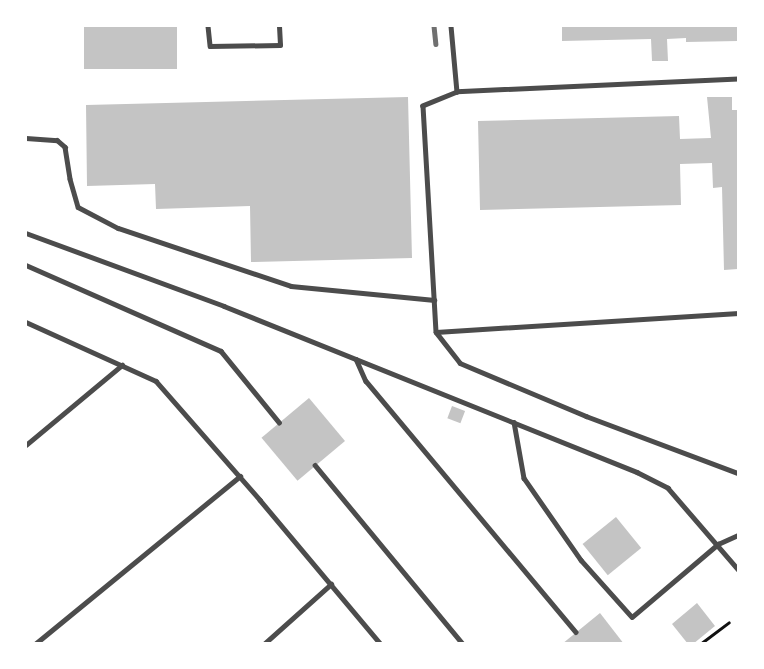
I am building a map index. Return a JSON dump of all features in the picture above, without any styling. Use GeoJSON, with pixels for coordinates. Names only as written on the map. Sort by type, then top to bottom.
{"type":"FeatureCollection","features":[{"type":"Feature","properties":{"kind":"lane"},"geometry":{"type":"LineString","coordinates":[[208,26],[210,46],[280,45],[279,26]]}},
{"type":"Feature","properties":{"kind":"lane"},"geometry":{"type":"LineString","coordinates":[[451,26],[457,92]]}},
{"type":"Feature","properties":{"kind":"lane"},"geometry":{"type":"LineString","coordinates":[[738,79],[457,92],[423,106],[436,332],[460,363],[586,416],[738,473]]}},
{"type":"Feature","properties":{"kind":"lane"},"geometry":{"type":"LineString","coordinates":[[26,138],[57,140],[65,147],[70,179],[78,207],[118,228],[291,286],[434,300]]}},
{"type":"Feature","properties":{"kind":"lane"},"geometry":{"type":"LineString","coordinates":[[26,233],[124,267],[637,472],[668,488],[738,568]]}},
{"type":"Feature","properties":{"kind":"lane"},"geometry":{"type":"LineString","coordinates":[[26,266],[221,351],[279,422]]}},
{"type":"Feature","properties":{"kind":"lane"},"geometry":{"type":"LineString","coordinates":[[436,332],[738,313]]}},
{"type":"Feature","properties":{"kind":"lane"},"geometry":{"type":"LineString","coordinates":[[26,322],[156,381],[240,476],[381,644]]}},
{"type":"Feature","properties":{"kind":"lane"},"geometry":{"type":"LineString","coordinates":[[356,359],[366,381],[576,632]]}},
{"type":"Feature","properties":{"kind":"lane"},"geometry":{"type":"LineString","coordinates":[[26,445],[122,365]]}},
{"type":"Feature","properties":{"kind":"lane"},"geometry":{"type":"LineString","coordinates":[[514,422],[524,478],[581,560],[632,618],[718,544],[738,535]]}},
{"type":"Feature","properties":{"kind":"lane"},"geometry":{"type":"LineString","coordinates":[[315,465],[463,644]]}},
{"type":"Feature","properties":{"kind":"lane"},"geometry":{"type":"LineString","coordinates":[[35,644],[240,476]]}},
{"type":"Feature","properties":{"kind":"lane"},"geometry":{"type":"LineString","coordinates":[[264,644],[331,584]]}},
{"type":"Feature","properties":{"kind":"path"},"geometry":{"type":"LineString","coordinates":[[700,644],[729,622]]}},
{"type":"Feature","properties":{"kind":"building"},"geometry":{"type":"Polygon","coordinates":[[[84,26],[177,26],[177,69],[84,69],[84,26]]]}},
{"type":"Feature","properties":{"kind":"building"},"geometry":{"type":"Polygon","coordinates":[[[562,26],[738,26],[738,41],[686,42],[686,38],[667,39],[668,61],[652,61],[651,39],[562,41],[562,26]]]}},
{"type":"Feature","properties":{"kind":"building"},"geometry":{"type":"Polygon","coordinates":[[[408,97],[412,258],[251,262],[250,206],[156,209],[155,184],[87,186],[86,105],[408,97]]]}},
{"type":"Feature","properties":{"kind":"building"},"geometry":{"type":"Polygon","coordinates":[[[707,97],[732,97],[732,110],[738,110],[738,269],[724,270],[722,187],[713,188],[712,163],[680,164],[681,205],[480,210],[478,121],[679,116],[680,139],[711,138],[707,97]]]}},
{"type":"Feature","properties":{"kind":"building"},"geometry":{"type":"Polygon","coordinates":[[[309,398],[345,441],[298,481],[262,438],[309,398]]]}},
{"type":"Feature","properties":{"kind":"building"},"geometry":{"type":"Polygon","coordinates":[[[452,406],[465,411],[460,423],[447,418],[452,406]]]}},
{"type":"Feature","properties":{"kind":"building"},"geometry":{"type":"Polygon","coordinates":[[[616,517],[641,548],[608,575],[583,544],[616,517]]]}},
{"type":"Feature","properties":{"kind":"building"},"geometry":{"type":"Polygon","coordinates":[[[697,603],[715,626],[693,644],[688,644],[672,624],[697,603]]]}},
{"type":"Feature","properties":{"kind":"building"},"geometry":{"type":"Polygon","coordinates":[[[600,613],[624,644],[562,644],[600,613]]]}},
{"type":"Feature","properties":{"kind":"railway"},"geometry":{"type":"LineString","coordinates":[[434,26],[436,44]]}}]}
